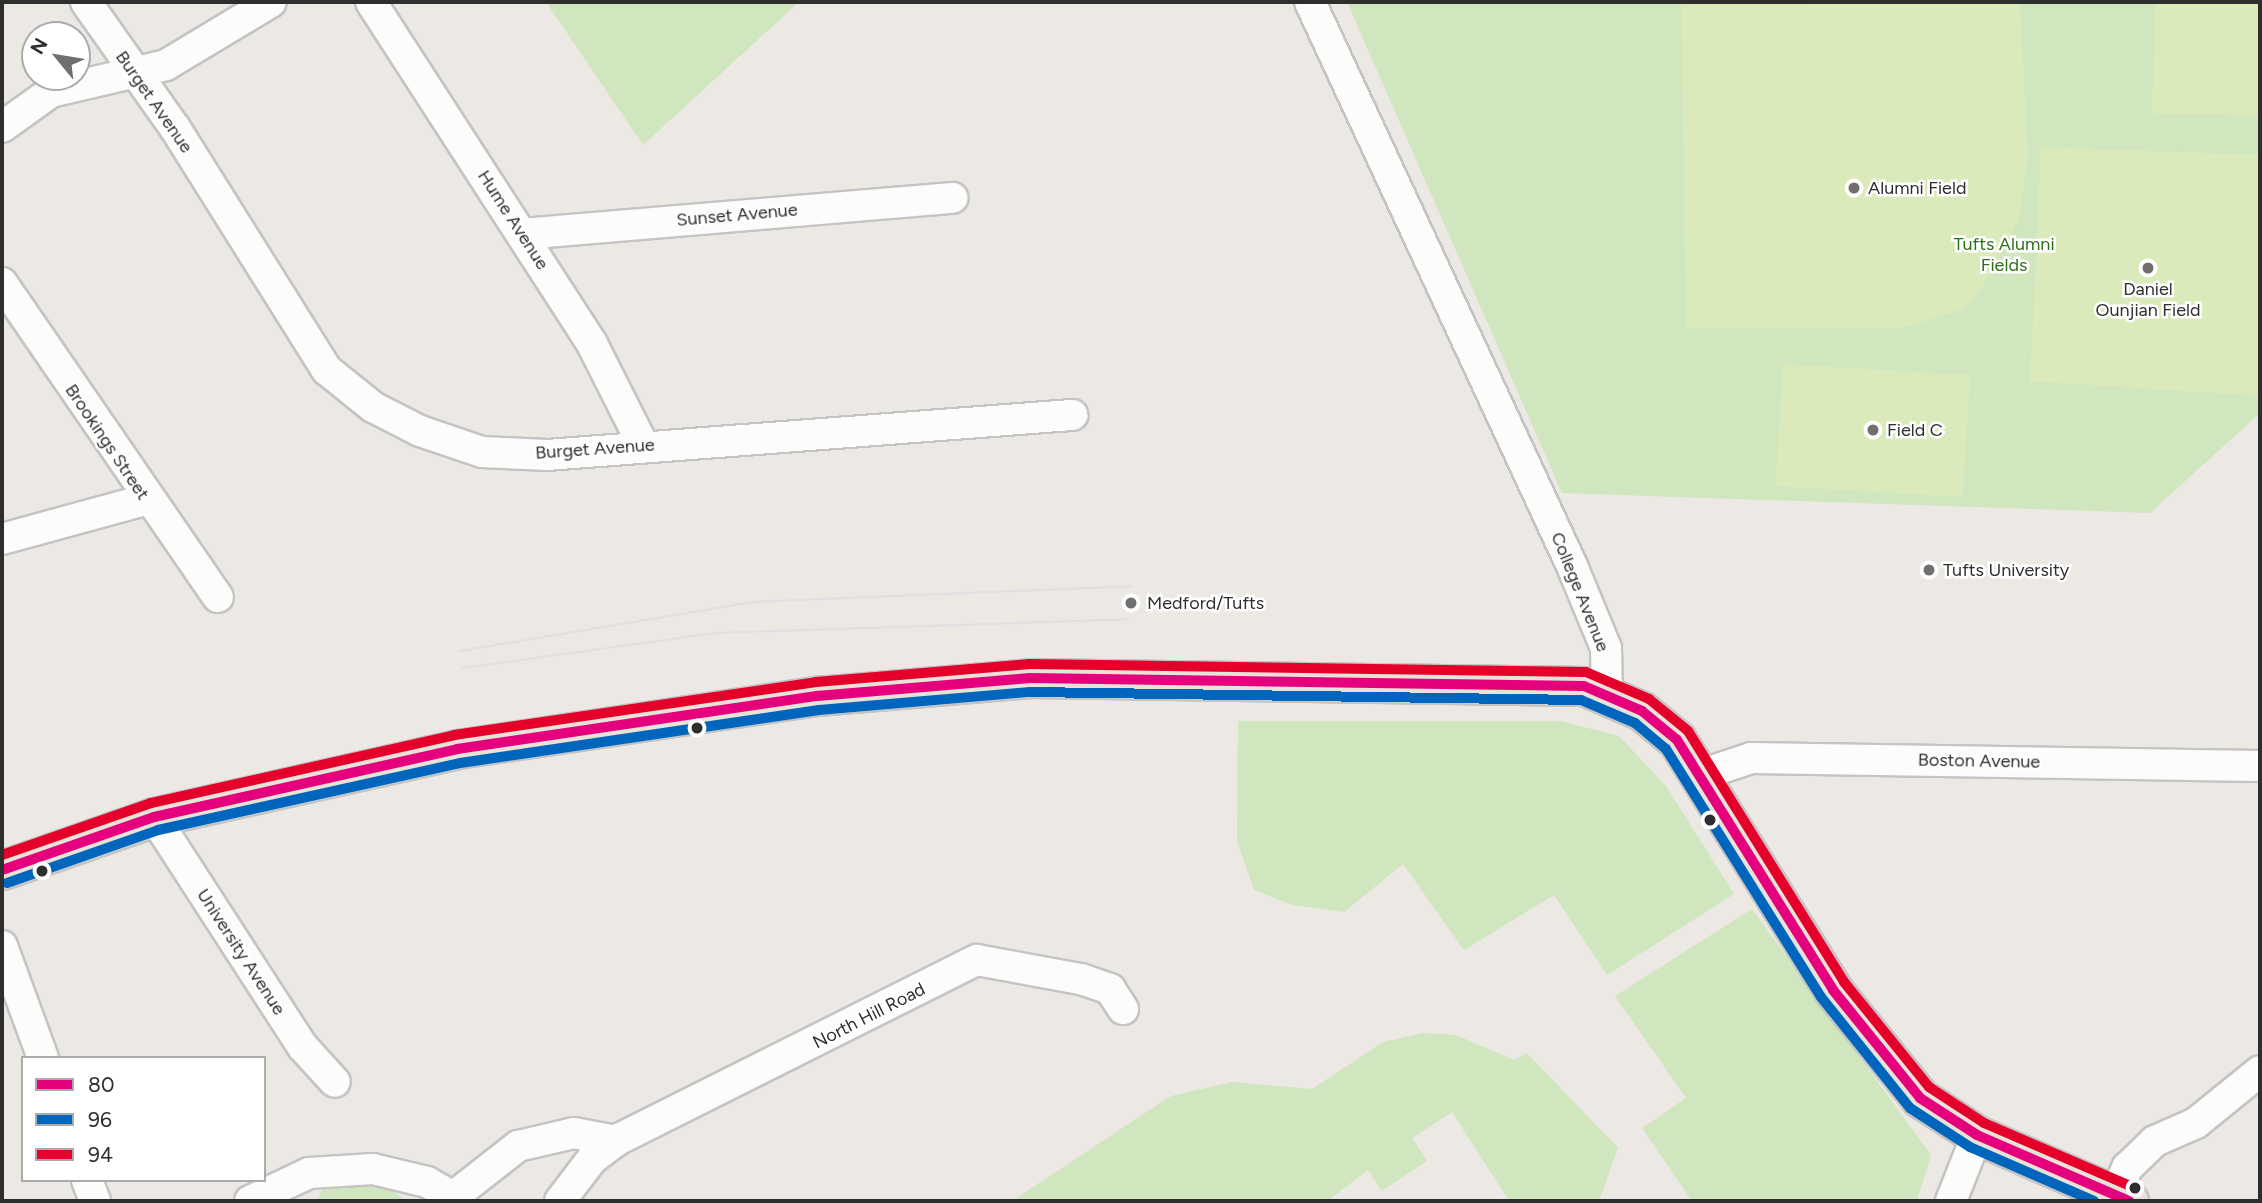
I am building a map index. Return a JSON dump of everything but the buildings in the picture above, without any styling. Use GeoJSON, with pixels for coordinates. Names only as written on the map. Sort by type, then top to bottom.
{"type":"FeatureCollection","features":[{"type":"Feature","properties":{"kind":"main road"},"geometry":{"type":"LineString","coordinates":[[2,870],[154,817],[457,749],[891,688],[1030,678],[1549,681],[1607,695],[1660,722],[1700,775],[1833,990],[1920,1098],[1977,1135],[2122,1198]]}},
{"type":"Feature","properties":{"kind":"street","name":"Burget Avenue"},"geometry":{"type":"LineString","coordinates":[[86,2],[132,73],[175,128],[327,370],[351,392],[420,431],[482,452],[547,455],[643,445],[1072,415]]}},
{"type":"Feature","properties":{"kind":"street"},"geometry":{"type":"LineString","coordinates":[[2,127],[51,92],[166,65],[271,2]]}},
{"type":"Feature","properties":{"kind":"street","name":"Hume Avenue"},"geometry":{"type":"LineString","coordinates":[[371,2],[592,344],[643,445]]}},
{"type":"Feature","properties":{"kind":"street","name":"College Avenue"},"geometry":{"type":"LineString","coordinates":[[1310,2],[1591,612],[1606,648],[1607,695]]}},
{"type":"Feature","properties":{"kind":"street","name":"Sunset Avenue"},"geometry":{"type":"LineString","coordinates":[[522,234],[952,198]]}},
{"type":"Feature","properties":{"kind":"street","name":"Brookings Street"},"geometry":{"type":"LineString","coordinates":[[2,283],[145,500],[218,597]]}},
{"type":"Feature","properties":{"kind":"street"},"geometry":{"type":"LineString","coordinates":[[2,539],[145,500]]}},
{"type":"Feature","properties":{"kind":"street","name":"Boston Avenue"},"geometry":{"type":"LineString","coordinates":[[1700,775],[1751,758],[2260,766]]}},
{"type":"Feature","properties":{"kind":"street","name":"University Avenue"},"geometry":{"type":"LineString","coordinates":[[154,817],[303,1047],[335,1082]]}},
{"type":"Feature","properties":{"kind":"street"},"geometry":{"type":"LineString","coordinates":[[2,946],[42,1056]]}},
{"type":"Feature","properties":{"kind":"street","name":"North Hill Road"},"geometry":{"type":"LineString","coordinates":[[560,1201],[592,1159],[616,1141],[976,960],[1081,979],[1110,989],[1123,1009]]}},
{"type":"Feature","properties":{"kind":"street"},"geometry":{"type":"LineString","coordinates":[[2122,1198],[2127,1168],[2155,1141],[2196,1123],[2260,1071]]}},
{"type":"Feature","properties":{"kind":"street"},"geometry":{"type":"LineString","coordinates":[[250,1201],[309,1173],[373,1169],[427,1182],[456,1199],[518,1146],[574,1133],[616,1141]]}},
{"type":"Feature","properties":{"kind":"street"},"geometry":{"type":"LineString","coordinates":[[1951,1201],[1977,1135]]}},
{"type":"Feature","properties":{"kind":"street"},"geometry":{"type":"LineString","coordinates":[[88,1182],[95,1201]]}},
{"type":"Feature","properties":{"kind":"green space"},"geometry":{"type":"Polygon","coordinates":[[[546,2],[799,2],[643,145],[546,2]]]}},
{"type":"Feature","properties":{"kind":"green space","name":"Tufts Alumni Fields"},"geometry":{"type":"Polygon","coordinates":[[[1347,2],[2260,2],[2260,413],[2150,513],[1562,493],[1347,2]]]}},
{"type":"Feature","properties":{"kind":"green space","name":"Alumni Field"},"geometry":{"type":"Polygon","coordinates":[[[2020,2],[2028,158],[2019,219],[1977,296],[1963,309],[1903,328],[1686,328],[1681,5],[2020,2]]]}},
{"type":"Feature","properties":{"kind":"green space"},"geometry":{"type":"Polygon","coordinates":[[[2155,2],[2260,2],[2260,116],[2152,113],[2155,2]]]}},
{"type":"Feature","properties":{"kind":"green space","name":"Daniel Ounjian Field"},"geometry":{"type":"Polygon","coordinates":[[[2041,147],[2260,155],[2260,396],[2030,381],[2041,147]]]}},
{"type":"Feature","properties":{"kind":"green space","name":"Field C"},"geometry":{"type":"Polygon","coordinates":[[[1783,364],[1970,375],[1963,497],[1775,486],[1783,364]]]}},
{"type":"Feature","properties":{"kind":"green space"},"geometry":{"type":"Polygon","coordinates":[[[1238,721],[1560,721],[1619,736],[1666,786],[1734,894],[1607,975],[1554,895],[1464,950],[1403,864],[1344,912],[1292,905],[1254,890],[1237,841],[1238,721]]]}},
{"type":"Feature","properties":{"kind":"green space"},"geometry":{"type":"Polygon","coordinates":[[[1752,909],[1931,1155],[1917,1201],[1692,1201],[1642,1128],[1686,1098],[1615,996],[1752,909]]]}},
{"type":"Feature","properties":{"kind":"green space"},"geometry":{"type":"Polygon","coordinates":[[[1423,1033],[1456,1035],[1514,1060],[1527,1053],[1618,1148],[1599,1201],[1509,1201],[1452,1112],[1412,1138],[1427,1161],[1382,1191],[1368,1170],[1327,1201],[1012,1201],[1171,1096],[1232,1082],[1312,1089],[1383,1042],[1423,1033]]]}},
{"type":"Feature","properties":{"kind":"green space"},"geometry":{"type":"Polygon","coordinates":[[[344,1178],[387,1185],[405,1201],[317,1201],[324,1186],[344,1178]]]}},
{"type":"Feature","properties":{"kind":"tram line"},"geometry":{"type":"LineString","coordinates":[[460,651],[752,602],[1131,586]]}},
{"type":"Feature","properties":{"kind":"tram line"},"geometry":{"type":"LineString","coordinates":[[463,668],[714,633],[1129,619]]}},
{"type":"Feature","properties":{"kind":"transit line","name":"94"},"geometry":{"type":"LineString","coordinates":[[2,855],[151,803],[454,735],[816,682],[1030,664],[1586,672],[1649,699],[1688,731],[1844,982],[1929,1087],[1984,1123],[2135,1188]]}},
{"type":"Feature","properties":{"kind":"transit line","name":"80"},"geometry":{"type":"LineString","coordinates":[[2,870],[154,817],[457,749],[817,696],[1030,678],[1584,686],[1642,711],[1677,740],[1833,990],[1920,1098],[1977,1135],[2129,1201]]}},
{"type":"Feature","properties":{"kind":"transit line","name":"96"},"geometry":{"type":"LineString","coordinates":[[7,883],[158,830],[460,763],[819,710],[1030,692],[1581,700],[1635,723],[1666,749],[1821,997],[1910,1108],[1970,1147],[2094,1201]]}},
{"type":"Feature","properties":{"kind":"place","name":"Alumni Field"},"geometry":{"type":"Point","coordinates":[1854,188]}},
{"type":"Feature","properties":{"kind":"place","name":"Daniel Ounjian Field"},"geometry":{"type":"Point","coordinates":[2148,268]}},
{"type":"Feature","properties":{"kind":"place","name":"Field C"},"geometry":{"type":"Point","coordinates":[1873,430]}},
{"type":"Feature","properties":{"kind":"place","name":"Tufts University"},"geometry":{"type":"Point","coordinates":[1929,570]}},
{"type":"Feature","properties":{"kind":"place","name":"Medford/Tufts"},"geometry":{"type":"Point","coordinates":[1131,603]}}]}
